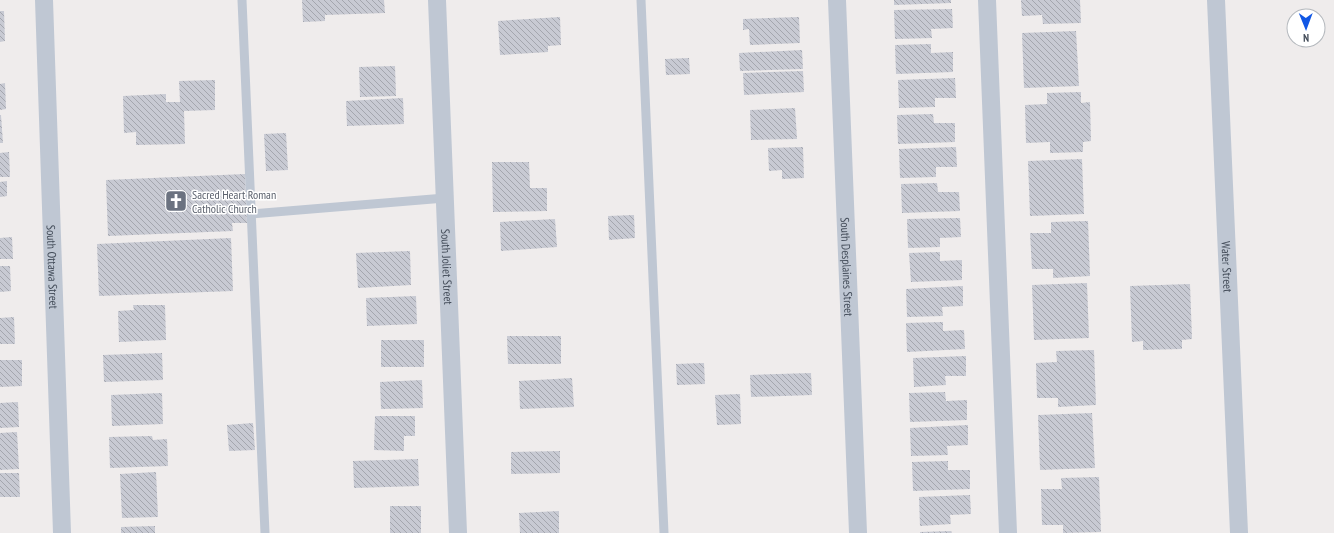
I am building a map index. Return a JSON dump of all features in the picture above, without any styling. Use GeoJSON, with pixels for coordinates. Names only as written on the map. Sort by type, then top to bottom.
{"type":"FeatureCollection","features":[{"type":"Feature","properties":{"kind":"street","name":"South Ottawa Street"},"geometry":{"type":"LineString","coordinates":[[44,0],[62,533]]}},
{"type":"Feature","properties":{"kind":"street","name":"South Joliet Street"},"geometry":{"type":"LineString","coordinates":[[437,0],[458,533]]}},
{"type":"Feature","properties":{"kind":"street","name":"South Desplaines Street"},"geometry":{"type":"LineString","coordinates":[[837,0],[858,533]]}},
{"type":"Feature","properties":{"kind":"street"},"geometry":{"type":"LineString","coordinates":[[987,0],[1008,533]]}},
{"type":"Feature","properties":{"kind":"street","name":"Water Street"},"geometry":{"type":"LineString","coordinates":[[1216,0],[1239,533]]}},
{"type":"Feature","properties":{"kind":"lane"},"geometry":{"type":"LineString","coordinates":[[242,0],[266,533]]}},
{"type":"Feature","properties":{"kind":"lane"},"geometry":{"type":"LineString","coordinates":[[641,0],[664,533]]}},
{"type":"Feature","properties":{"kind":"lane"},"geometry":{"type":"LineString","coordinates":[[252,214],[445,198]]}},
{"type":"Feature","properties":{"kind":"building"},"geometry":{"type":"Polygon","coordinates":[[[302,0],[384,0],[385,13],[325,15],[325,21],[303,22],[302,0]]]}},
{"type":"Feature","properties":{"kind":"building"},"geometry":{"type":"Polygon","coordinates":[[[894,0],[951,0],[951,3],[894,5],[894,0]]]}},
{"type":"Feature","properties":{"kind":"building"},"geometry":{"type":"Polygon","coordinates":[[[1021,0],[1080,0],[1081,23],[1043,24],[1042,15],[1022,16],[1021,0]]]}},
{"type":"Feature","properties":{"kind":"building"},"geometry":{"type":"Polygon","coordinates":[[[952,9],[953,28],[931,29],[932,38],[895,39],[894,10],[952,9]]]}},
{"type":"Feature","properties":{"kind":"building"},"geometry":{"type":"Polygon","coordinates":[[[0,11],[4,11],[5,41],[0,42],[0,11]]]}},
{"type":"Feature","properties":{"kind":"building"},"geometry":{"type":"Polygon","coordinates":[[[560,17],[561,45],[548,46],[548,52],[500,55],[498,21],[560,17]]]}},
{"type":"Feature","properties":{"kind":"building"},"geometry":{"type":"Polygon","coordinates":[[[799,17],[800,43],[750,45],[749,29],[743,30],[743,19],[799,17]]]}},
{"type":"Feature","properties":{"kind":"building"},"geometry":{"type":"Polygon","coordinates":[[[1076,31],[1079,86],[1024,88],[1022,33],[1076,31]]]}},
{"type":"Feature","properties":{"kind":"building"},"geometry":{"type":"Polygon","coordinates":[[[931,44],[931,53],[953,52],[953,72],[896,74],[895,45],[931,44]]]}},
{"type":"Feature","properties":{"kind":"building"},"geometry":{"type":"Polygon","coordinates":[[[802,50],[803,69],[740,71],[739,53],[802,50]]]}},
{"type":"Feature","properties":{"kind":"building"},"geometry":{"type":"Polygon","coordinates":[[[689,58],[690,74],[666,75],[665,59],[689,58]]]}},
{"type":"Feature","properties":{"kind":"building"},"geometry":{"type":"Polygon","coordinates":[[[395,66],[396,96],[360,97],[359,67],[395,66]]]}},
{"type":"Feature","properties":{"kind":"building"},"geometry":{"type":"Polygon","coordinates":[[[803,71],[804,92],[744,95],[743,73],[803,71]]]}},
{"type":"Feature","properties":{"kind":"building"},"geometry":{"type":"Polygon","coordinates":[[[955,78],[956,98],[935,98],[935,107],[899,108],[898,80],[955,78]]]}},
{"type":"Feature","properties":{"kind":"building"},"geometry":{"type":"Polygon","coordinates":[[[215,80],[215,110],[184,111],[185,144],[136,145],[136,132],[124,133],[123,96],[166,94],[166,102],[180,102],[179,81],[215,80]]]}},
{"type":"Feature","properties":{"kind":"building"},"geometry":{"type":"Polygon","coordinates":[[[5,83],[6,109],[0,110],[0,84],[5,83]]]}},
{"type":"Feature","properties":{"kind":"building"},"geometry":{"type":"Polygon","coordinates":[[[1081,92],[1081,103],[1090,102],[1091,141],[1083,142],[1083,152],[1050,153],[1050,142],[1026,143],[1025,105],[1047,104],[1047,93],[1081,92]]]}},
{"type":"Feature","properties":{"kind":"building"},"geometry":{"type":"Polygon","coordinates":[[[403,98],[404,124],[347,126],[346,101],[403,98]]]}},
{"type":"Feature","properties":{"kind":"building"},"geometry":{"type":"Polygon","coordinates":[[[795,108],[797,139],[751,140],[750,110],[795,108]]]}},
{"type":"Feature","properties":{"kind":"building"},"geometry":{"type":"Polygon","coordinates":[[[933,114],[934,123],[955,123],[955,142],[898,144],[897,115],[933,114]]]}},
{"type":"Feature","properties":{"kind":"building"},"geometry":{"type":"Polygon","coordinates":[[[1,115],[3,143],[0,143],[1,115]]]}},
{"type":"Feature","properties":{"kind":"building"},"geometry":{"type":"Polygon","coordinates":[[[286,133],[288,170],[266,171],[264,134],[286,133]]]}},
{"type":"Feature","properties":{"kind":"building"},"geometry":{"type":"Polygon","coordinates":[[[803,147],[804,178],[782,179],[782,170],[769,171],[768,148],[803,147]]]}},
{"type":"Feature","properties":{"kind":"building"},"geometry":{"type":"Polygon","coordinates":[[[956,147],[957,167],[936,167],[936,177],[900,178],[899,149],[956,147]]]}},
{"type":"Feature","properties":{"kind":"building"},"geometry":{"type":"Polygon","coordinates":[[[9,152],[10,177],[0,177],[0,153],[9,152]]]}},
{"type":"Feature","properties":{"kind":"building"},"geometry":{"type":"Polygon","coordinates":[[[1082,159],[1084,214],[1030,216],[1028,161],[1082,159]]]}},
{"type":"Feature","properties":{"kind":"building"},"geometry":{"type":"Polygon","coordinates":[[[492,162],[529,162],[530,188],[547,188],[547,211],[493,212],[492,162]]]}},
{"type":"Feature","properties":{"kind":"building","name":"Sacred Heart Roman Catholic Church"},"geometry":{"type":"Polygon","coordinates":[[[245,174],[247,223],[232,223],[233,231],[108,236],[106,180],[245,174]]]}},
{"type":"Feature","properties":{"kind":"building"},"geometry":{"type":"Polygon","coordinates":[[[7,181],[7,196],[0,197],[0,182],[7,181]]]}},
{"type":"Feature","properties":{"kind":"building"},"geometry":{"type":"Polygon","coordinates":[[[937,183],[938,192],[959,192],[960,211],[902,213],[901,184],[937,183]]]}},
{"type":"Feature","properties":{"kind":"building"},"geometry":{"type":"Polygon","coordinates":[[[634,215],[635,238],[609,240],[608,216],[634,215]]]}},
{"type":"Feature","properties":{"kind":"building"},"geometry":{"type":"Polygon","coordinates":[[[960,218],[961,237],[940,238],[940,247],[908,248],[907,219],[960,218]]]}},
{"type":"Feature","properties":{"kind":"building"},"geometry":{"type":"Polygon","coordinates":[[[555,219],[557,247],[501,251],[500,222],[555,219]]]}},
{"type":"Feature","properties":{"kind":"building"},"geometry":{"type":"Polygon","coordinates":[[[1088,221],[1090,276],[1053,278],[1053,269],[1032,269],[1030,233],[1051,233],[1051,222],[1088,221]]]}},
{"type":"Feature","properties":{"kind":"building"},"geometry":{"type":"Polygon","coordinates":[[[12,237],[13,259],[0,259],[0,238],[12,237]]]}},
{"type":"Feature","properties":{"kind":"building"},"geometry":{"type":"Polygon","coordinates":[[[231,238],[233,291],[99,296],[97,244],[231,238]]]}},
{"type":"Feature","properties":{"kind":"building"},"geometry":{"type":"Polygon","coordinates":[[[410,251],[411,285],[358,288],[356,253],[410,251]]]}},
{"type":"Feature","properties":{"kind":"building"},"geometry":{"type":"Polygon","coordinates":[[[940,252],[940,261],[962,260],[962,280],[911,282],[909,253],[940,252]]]}},
{"type":"Feature","properties":{"kind":"building"},"geometry":{"type":"Polygon","coordinates":[[[0,266],[10,266],[11,291],[0,292],[0,266]]]}},
{"type":"Feature","properties":{"kind":"building"},"geometry":{"type":"Polygon","coordinates":[[[1087,283],[1089,338],[1034,340],[1032,285],[1087,283]]]}},
{"type":"Feature","properties":{"kind":"building"},"geometry":{"type":"Polygon","coordinates":[[[1190,284],[1192,339],[1182,340],[1182,349],[1143,350],[1143,341],[1132,342],[1130,286],[1190,284]]]}},
{"type":"Feature","properties":{"kind":"building"},"geometry":{"type":"Polygon","coordinates":[[[963,286],[963,306],[942,307],[943,316],[907,317],[906,289],[963,286]]]}},
{"type":"Feature","properties":{"kind":"building"},"geometry":{"type":"Polygon","coordinates":[[[416,296],[417,324],[367,326],[366,298],[416,296]]]}},
{"type":"Feature","properties":{"kind":"building"},"geometry":{"type":"Polygon","coordinates":[[[133,305],[165,305],[166,340],[119,342],[118,311],[134,310],[133,305]]]}},
{"type":"Feature","properties":{"kind":"building"},"geometry":{"type":"Polygon","coordinates":[[[14,317],[15,344],[0,344],[0,318],[14,317]]]}},
{"type":"Feature","properties":{"kind":"building"},"geometry":{"type":"Polygon","coordinates":[[[943,322],[943,331],[964,330],[965,349],[907,352],[906,323],[943,322]]]}},
{"type":"Feature","properties":{"kind":"building"},"geometry":{"type":"Polygon","coordinates":[[[507,336],[561,336],[561,364],[508,364],[507,336]]]}},
{"type":"Feature","properties":{"kind":"building"},"geometry":{"type":"Polygon","coordinates":[[[381,340],[424,340],[424,367],[381,367],[381,340]]]}},
{"type":"Feature","properties":{"kind":"building"},"geometry":{"type":"Polygon","coordinates":[[[1094,350],[1096,405],[1058,407],[1058,398],[1037,398],[1036,363],[1057,362],[1056,351],[1094,350]]]}},
{"type":"Feature","properties":{"kind":"building"},"geometry":{"type":"Polygon","coordinates":[[[162,353],[163,380],[104,382],[103,355],[162,353]]]}},
{"type":"Feature","properties":{"kind":"building"},"geometry":{"type":"Polygon","coordinates":[[[966,356],[966,376],[945,376],[946,385],[914,387],[913,358],[966,356]]]}},
{"type":"Feature","properties":{"kind":"building"},"geometry":{"type":"Polygon","coordinates":[[[0,360],[22,360],[22,386],[0,387],[0,360]]]}},
{"type":"Feature","properties":{"kind":"building"},"geometry":{"type":"Polygon","coordinates":[[[704,363],[705,384],[677,385],[676,364],[704,363]]]}},
{"type":"Feature","properties":{"kind":"building"},"geometry":{"type":"Polygon","coordinates":[[[811,373],[812,395],[751,397],[750,375],[811,373]]]}},
{"type":"Feature","properties":{"kind":"building"},"geometry":{"type":"Polygon","coordinates":[[[572,378],[574,407],[520,409],[519,381],[572,378]]]}},
{"type":"Feature","properties":{"kind":"building"},"geometry":{"type":"Polygon","coordinates":[[[422,380],[423,408],[381,409],[380,382],[422,380]]]}},
{"type":"Feature","properties":{"kind":"building"},"geometry":{"type":"Polygon","coordinates":[[[945,392],[946,401],[967,400],[967,420],[910,422],[909,393],[945,392]]]}},
{"type":"Feature","properties":{"kind":"building"},"geometry":{"type":"Polygon","coordinates":[[[162,393],[163,424],[112,426],[111,395],[162,393]]]}},
{"type":"Feature","properties":{"kind":"building"},"geometry":{"type":"Polygon","coordinates":[[[740,394],[741,424],[717,425],[715,395],[740,394]]]}},
{"type":"Feature","properties":{"kind":"building"},"geometry":{"type":"Polygon","coordinates":[[[18,402],[19,427],[0,428],[0,403],[18,402]]]}},
{"type":"Feature","properties":{"kind":"building"},"geometry":{"type":"Polygon","coordinates":[[[1092,413],[1095,468],[1040,470],[1038,415],[1092,413]]]}},
{"type":"Feature","properties":{"kind":"building"},"geometry":{"type":"Polygon","coordinates":[[[375,416],[415,416],[415,436],[404,436],[404,451],[374,450],[375,416]]]}},
{"type":"Feature","properties":{"kind":"building"},"geometry":{"type":"Polygon","coordinates":[[[253,423],[255,450],[229,451],[227,425],[253,423]]]}},
{"type":"Feature","properties":{"kind":"building"},"geometry":{"type":"Polygon","coordinates":[[[968,425],[968,445],[947,446],[948,455],[911,456],[910,428],[968,425]]]}},
{"type":"Feature","properties":{"kind":"building"},"geometry":{"type":"Polygon","coordinates":[[[17,432],[19,469],[0,470],[0,433],[17,432]]]}},
{"type":"Feature","properties":{"kind":"building"},"geometry":{"type":"Polygon","coordinates":[[[152,436],[153,440],[167,439],[168,466],[110,468],[109,437],[152,436]]]}},
{"type":"Feature","properties":{"kind":"building"},"geometry":{"type":"Polygon","coordinates":[[[560,451],[560,473],[511,474],[511,452],[560,451]]]}},
{"type":"Feature","properties":{"kind":"building"},"geometry":{"type":"Polygon","coordinates":[[[418,459],[419,486],[354,488],[353,461],[418,459]]]}},
{"type":"Feature","properties":{"kind":"building"},"geometry":{"type":"Polygon","coordinates":[[[948,461],[948,470],[970,470],[970,489],[913,491],[912,462],[948,461]]]}},
{"type":"Feature","properties":{"kind":"building"},"geometry":{"type":"Polygon","coordinates":[[[156,472],[158,517],[122,518],[120,474],[156,472]]]}},
{"type":"Feature","properties":{"kind":"building"},"geometry":{"type":"Polygon","coordinates":[[[0,473],[19,473],[20,497],[0,497],[0,473]]]}},
{"type":"Feature","properties":{"kind":"building"},"geometry":{"type":"Polygon","coordinates":[[[1099,477],[1101,532],[1063,533],[1063,525],[1042,525],[1041,489],[1062,489],[1061,478],[1099,477]]]}},
{"type":"Feature","properties":{"kind":"building"},"geometry":{"type":"Polygon","coordinates":[[[970,495],[971,514],[950,515],[951,524],[920,526],[919,497],[970,495]]]}},
{"type":"Feature","properties":{"kind":"building"},"geometry":{"type":"Polygon","coordinates":[[[390,506],[421,506],[421,533],[390,533],[390,506]]]}},
{"type":"Feature","properties":{"kind":"building"},"geometry":{"type":"Polygon","coordinates":[[[559,511],[559,533],[520,533],[519,513],[559,511]]]}},
{"type":"Feature","properties":{"kind":"building"},"geometry":{"type":"Polygon","coordinates":[[[155,526],[155,533],[121,533],[121,527],[155,526]]]}},
{"type":"Feature","properties":{"kind":"building"},"geometry":{"type":"Polygon","coordinates":[[[951,531],[952,533],[920,533],[920,532],[951,531]]]}},
{"type":"Feature","properties":{"kind":"place","name":"Sacred Heart Roman Catholic Church"},"geometry":{"type":"Point","coordinates":[176,201]}}]}
